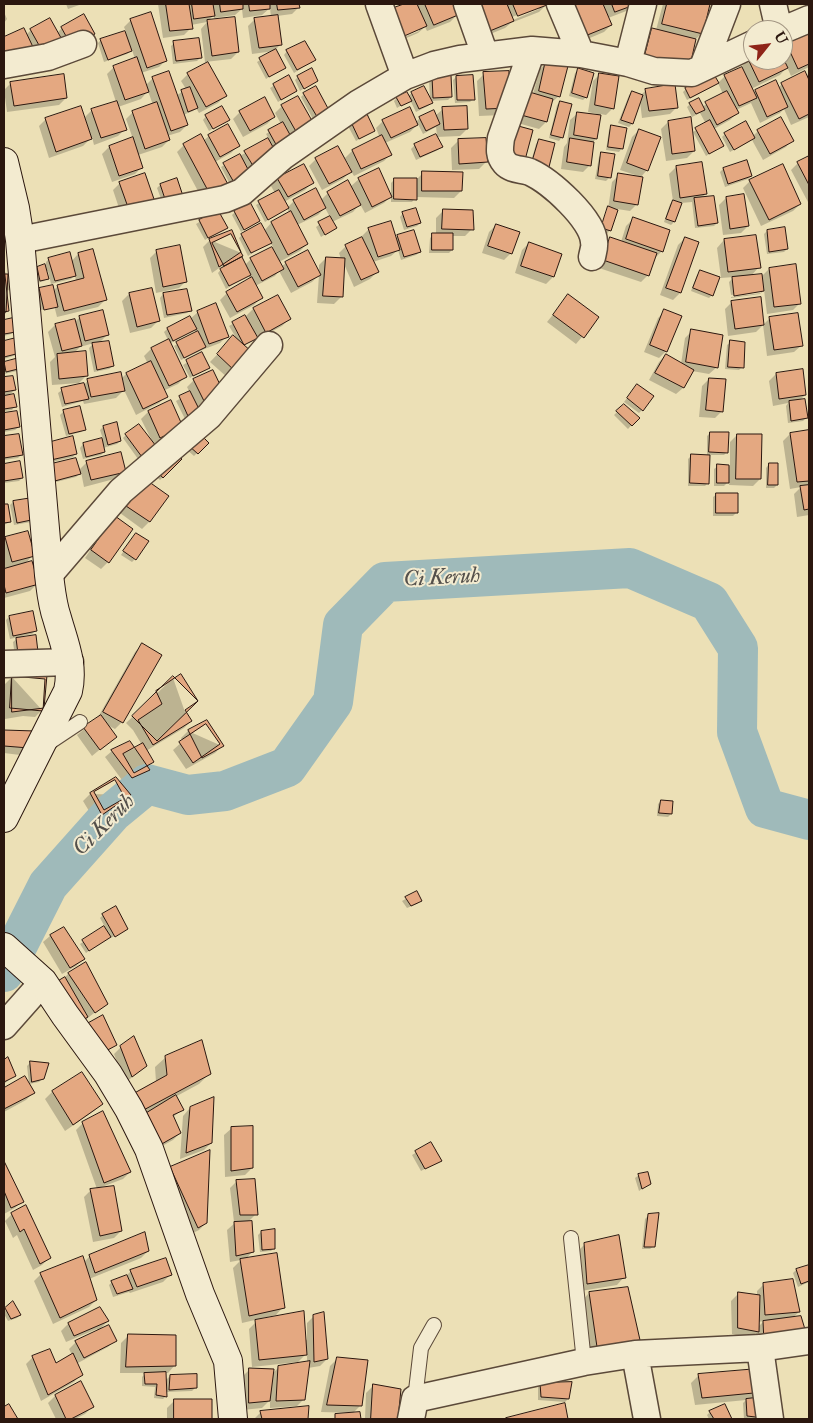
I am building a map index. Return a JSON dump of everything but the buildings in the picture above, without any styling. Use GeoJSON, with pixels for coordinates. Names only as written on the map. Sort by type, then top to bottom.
{"type":"FeatureCollection","features":[{"type":"Feature","properties":{"kind":"street"},"geometry":{"type":"LineString","coordinates":[[379,4],[405,76]]}},
{"type":"Feature","properties":{"kind":"street"},"geometry":{"type":"LineString","coordinates":[[467,4],[485,55]]}},
{"type":"Feature","properties":{"kind":"street"},"geometry":{"type":"LineString","coordinates":[[560,4],[581,54]]}},
{"type":"Feature","properties":{"kind":"street"},"geometry":{"type":"LineString","coordinates":[[628,63],[642,4]]}},
{"type":"Feature","properties":{"kind":"street"},"geometry":{"type":"LineString","coordinates":[[703,67],[727,4]]}},
{"type":"Feature","properties":{"kind":"street"},"geometry":{"type":"LineString","coordinates":[[773,4],[777,20]]}},
{"type":"Feature","properties":{"kind":"street"},"geometry":{"type":"LineString","coordinates":[[793,26],[809,19]]}},
{"type":"Feature","properties":{"kind":"street"},"geometry":{"type":"LineString","coordinates":[[4,65],[48,57],[83,44]]}},
{"type":"Feature","properties":{"kind":"street"},"geometry":{"type":"LineString","coordinates":[[20,240],[206,204],[242,192],[283,156],[359,104],[405,76],[434,65],[485,55],[532,50],[581,54],[628,63],[654,71],[678,73],[692,72],[743,49]]}},
{"type":"Feature","properties":{"kind":"street"},"geometry":{"type":"LineString","coordinates":[[532,50],[501,138],[499,152],[505,163],[515,169],[528,172],[544,180],[580,211],[594,241],[592,257]]}},
{"type":"Feature","properties":{"kind":"street"},"geometry":{"type":"LineString","coordinates":[[4,162],[15,208],[20,240],[52,600],[70,662],[68,691],[4,818]]}},
{"type":"Feature","properties":{"kind":"street"},"geometry":{"type":"LineString","coordinates":[[49,575],[121,491],[209,416],[269,345]]}},
{"type":"Feature","properties":{"kind":"street"},"geometry":{"type":"LineString","coordinates":[[4,664],[70,662]]}},
{"type":"Feature","properties":{"kind":"street"},"geometry":{"type":"LineString","coordinates":[[4,947],[36,976],[108,1074],[129,1108],[149,1148],[200,1294],[228,1361],[233,1419]]}},
{"type":"Feature","properties":{"kind":"street"},"geometry":{"type":"LineString","coordinates":[[4,1026],[36,976]]}},
{"type":"Feature","properties":{"kind":"street"},"geometry":{"type":"LineString","coordinates":[[413,1409],[584,1362],[635,1354],[760,1348],[809,1341]]}},
{"type":"Feature","properties":{"kind":"street"},"geometry":{"type":"LineString","coordinates":[[760,1348],[770,1419]]}},
{"type":"Feature","properties":{"kind":"street"},"geometry":{"type":"LineString","coordinates":[[635,1354],[646,1419]]}},
{"type":"Feature","properties":{"kind":"lane"},"geometry":{"type":"LineString","coordinates":[[37,751],[80,722]]}},
{"type":"Feature","properties":{"kind":"lane"},"geometry":{"type":"LineString","coordinates":[[571,1238],[584,1362]]}},
{"type":"Feature","properties":{"kind":"lane"},"geometry":{"type":"LineString","coordinates":[[413,1409],[421,1348],[434,1325]]}},
{"type":"Feature","properties":{"kind":"waterway","name":"Ci Keruh"},"geometry":{"type":"LineString","coordinates":[[4,972],[48,885],[113,812],[147,784],[188,795],[225,791],[287,767],[333,702],[343,625],[385,582],[630,568],[709,602],[738,648],[737,732],[765,808],[809,820]]}}]}
